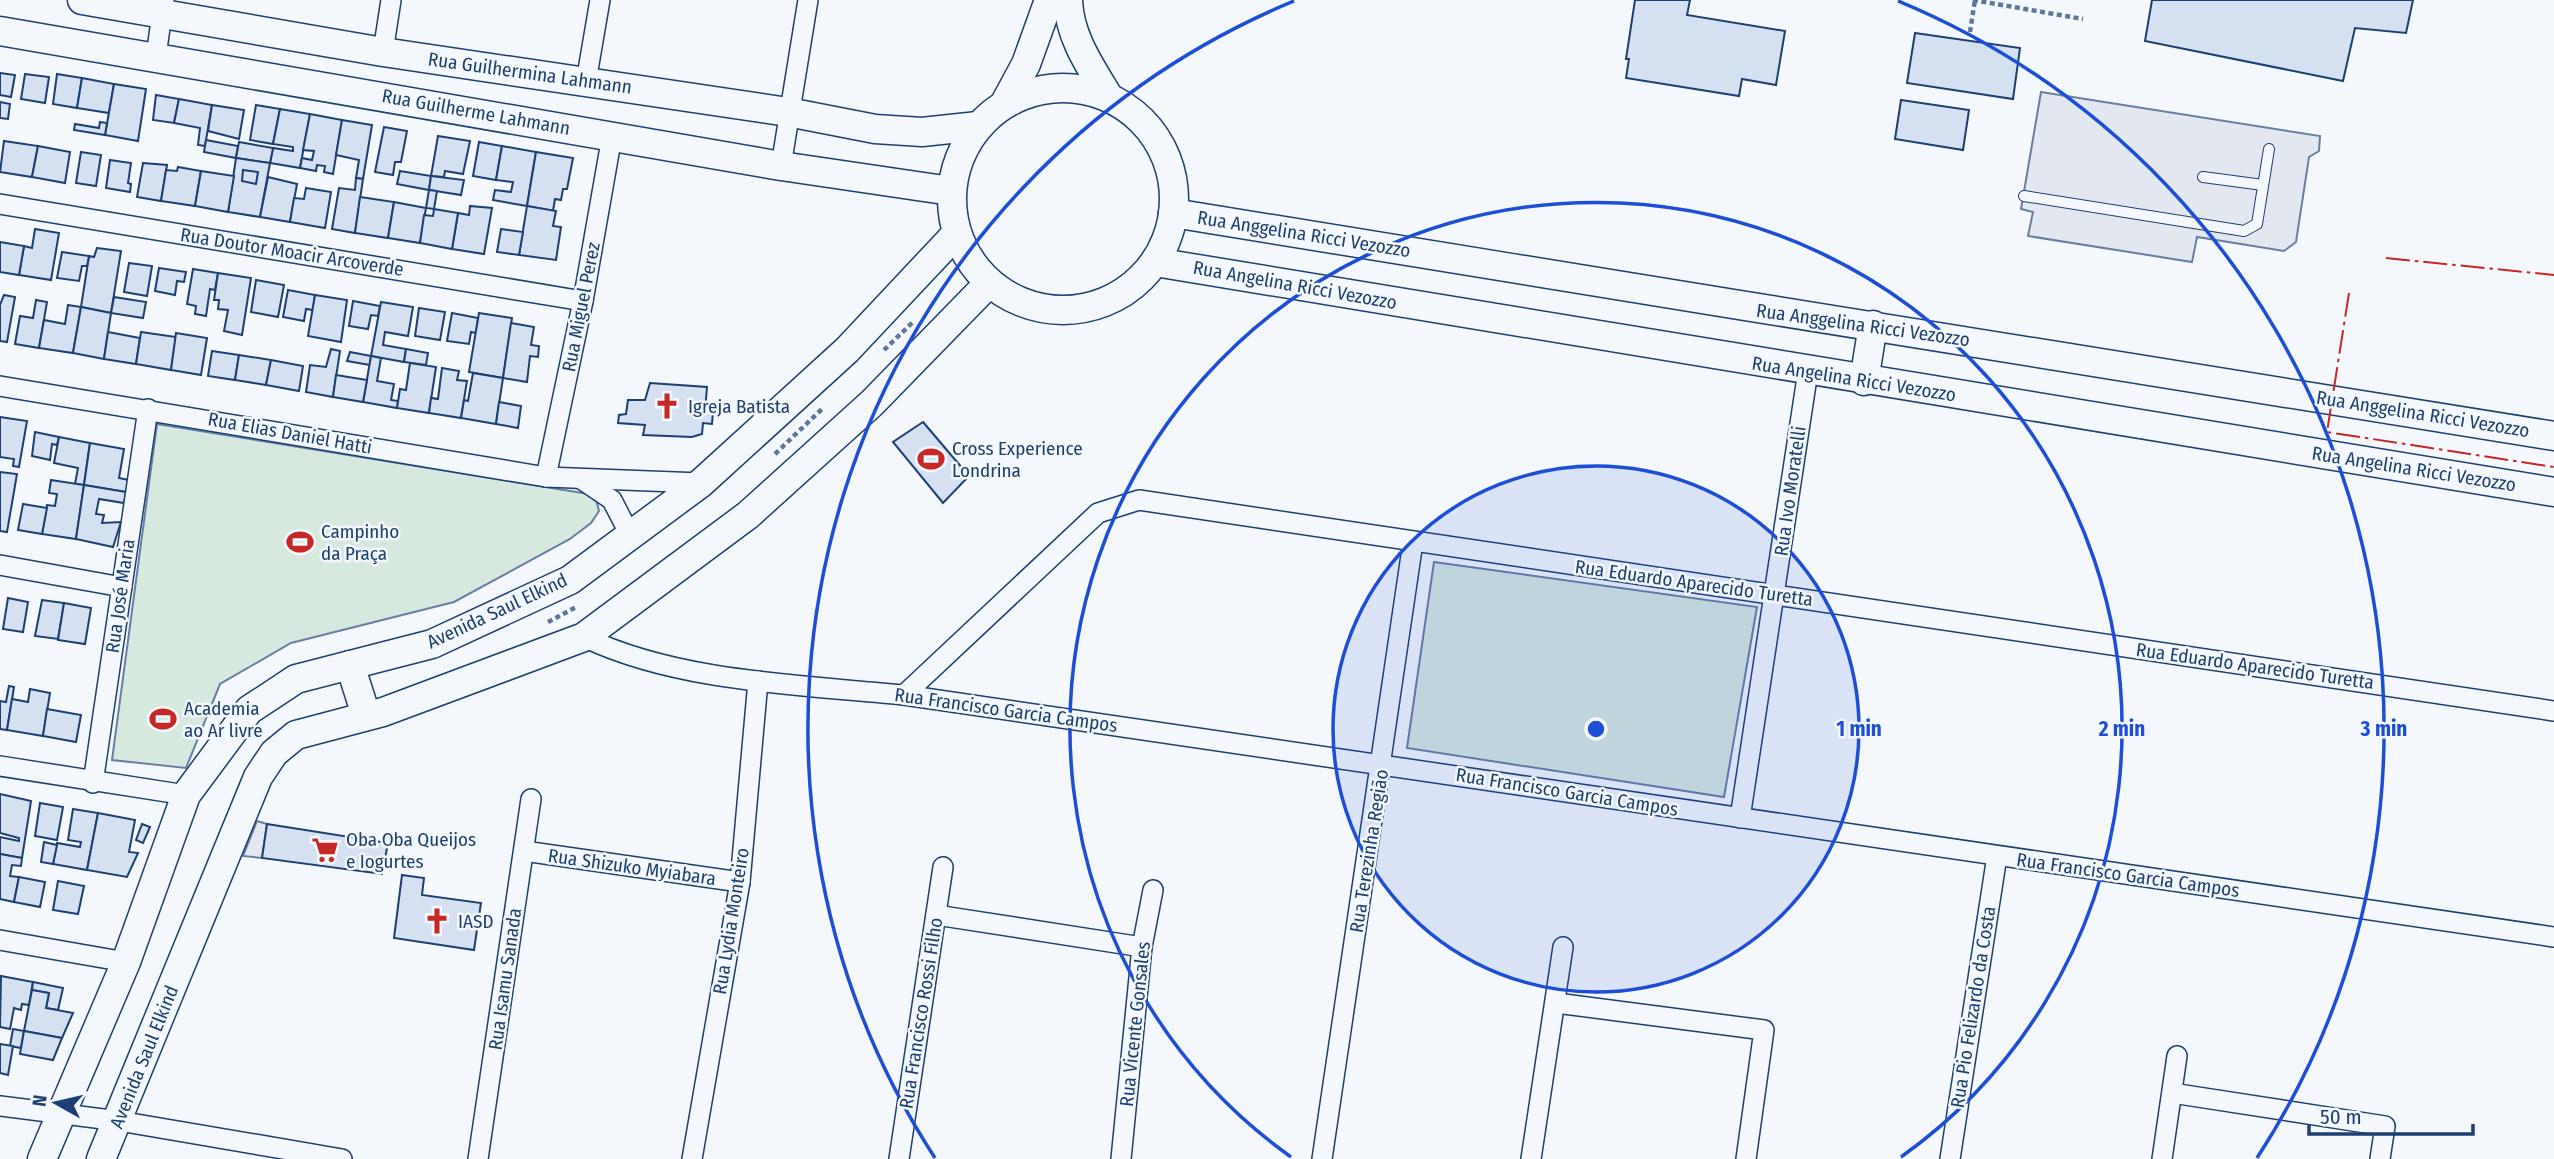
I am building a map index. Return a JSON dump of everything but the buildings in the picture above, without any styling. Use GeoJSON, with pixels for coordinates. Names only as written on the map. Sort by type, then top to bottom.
{"type":"FeatureCollection","features":[{"type":"Feature","properties":{"kind":"main road","name":"Rua Guilhermina Lahmann"},"geometry":{"type":"LineString","coordinates":[[82,0],[163,7],[383,51],[788,112],[886,130],[922,132],[978,126]]}},
{"type":"Feature","properties":{"kind":"main road"},"geometry":{"type":"LineString","coordinates":[[1005,103],[1026,64],[1049,0]]}},
{"type":"Feature","properties":{"kind":"main road"},"geometry":{"type":"LineString","coordinates":[[1068,0],[1068,15],[1082,53],[1108,96]]}},
{"type":"Feature","properties":{"kind":"main road","name":"Rua Guilherme Lahmann"},"geometry":{"type":"LineString","coordinates":[[0,31],[781,166],[951,191]]}},
{"type":"Feature","properties":{"kind":"main road"},"geometry":{"type":"LineString","coordinates":[[1074,87],[1108,96],[1138,116],[1160,144],[1172,177],[1173,213],[1167,238],[1155,262],[1134,285],[1107,301],[1077,310],[1045,309],[1016,300],[989,284],[975,269],[957,234],[951,191],[960,156],[978,126],[1005,103],[1038,89],[1074,87]]}},
{"type":"Feature","properties":{"kind":"main road","name":"Rua Anggelina Ricci Vezozzo"},"geometry":{"type":"LineString","coordinates":[[1173,213],[1741,307],[2554,436]]}},
{"type":"Feature","properties":{"kind":"main road","name":"Avenida Saul Elkind"},"geometry":{"type":"LineString","coordinates":[[41,1159],[62,1116],[126,962],[186,795],[249,710],[296,679],[432,644],[570,580],[631,537],[701,482],[847,350],[957,234]]}},
{"type":"Feature","properties":{"kind":"main road","name":"Rua Angelina Ricci Vezozzo"},"geometry":{"type":"LineString","coordinates":[[1155,262],[1864,381],[2554,492]]}},
{"type":"Feature","properties":{"kind":"main road","name":"Avenida Saul Elkind"},"geometry":{"type":"LineString","coordinates":[[101,1159],[119,1121],[258,777],[274,753],[296,735],[366,716],[479,678],[584,637],[748,515],[872,403],[989,284]]}},
{"type":"Feature","properties":{"kind":"main road"},"geometry":{"type":"LineString","coordinates":[[1864,381],[1873,326]]}},
{"type":"Feature","properties":{"kind":"main road"},"geometry":{"type":"LineString","coordinates":[[350,665],[366,716]]}},
{"type":"Feature","properties":{"kind":"street"},"geometry":{"type":"LineString","coordinates":[[383,51],[391,0]]}},
{"type":"Feature","properties":{"kind":"street"},"geometry":{"type":"LineString","coordinates":[[586,82],[600,0]]}},
{"type":"Feature","properties":{"kind":"street"},"geometry":{"type":"LineString","coordinates":[[781,166],[808,0]]}},
{"type":"Feature","properties":{"kind":"street"},"geometry":{"type":"LineString","coordinates":[[156,56],[163,7]]}},
{"type":"Feature","properties":{"kind":"street","name":"Rua Miguel Perez"},"geometry":{"type":"LineString","coordinates":[[546,477],[583,301],[612,136]]}},
{"type":"Feature","properties":{"kind":"street","name":"Rua Doutor Moacir Arcoverde"},"geometry":{"type":"LineString","coordinates":[[0,204],[583,301]]}},
{"type":"Feature","properties":{"kind":"street","name":"Rua Ivo Moratelli"},"geometry":{"type":"LineString","coordinates":[[1740,818],[1808,371]]}},
{"type":"Feature","properties":{"kind":"street","name":"Rua Elias Daniel Hatti"},"geometry":{"type":"LineString","coordinates":[[0,386],[546,477],[701,482]]}},
{"type":"Feature","properties":{"kind":"street","name":"Rua José Maria"},"geometry":{"type":"LineString","coordinates":[[93,783],[148,409]]}},
{"type":"Feature","properties":{"kind":"street"},"geometry":{"type":"LineString","coordinates":[[580,478],[612,500],[631,537]]}},
{"type":"Feature","properties":{"kind":"street","name":"Rua Eduardo Aparecido Turetta"},"geometry":{"type":"LineString","coordinates":[[904,695],[1098,513],[1139,500],[2554,711]]}},
{"type":"Feature","properties":{"kind":"street","name":"Rua Terezinha Região"},"geometry":{"type":"LineString","coordinates":[[1322,1159],[1383,764],[1413,541]]}},
{"type":"Feature","properties":{"kind":"street"},"geometry":{"type":"LineString","coordinates":[[0,565],[122,587]]}},
{"type":"Feature","properties":{"kind":"street","name":"Rua Francisco Garcia Campos"},"geometry":{"type":"LineString","coordinates":[[584,637],[638,660],[758,681],[904,695],[2554,937]]}},
{"type":"Feature","properties":{"kind":"street","name":"Rua Lydia Monteiro"},"geometry":{"type":"LineString","coordinates":[[692,1159],[740,882],[758,681]]}},
{"type":"Feature","properties":{"kind":"street"},"geometry":{"type":"LineString","coordinates":[[0,766],[93,783],[186,795]]}},
{"type":"Feature","properties":{"kind":"street","name":"Rua Isamu Sanada"},"geometry":{"type":"LineString","coordinates":[[478,1159],[531,799]]}},
{"type":"Feature","properties":{"kind":"street","name":"Rua Shizuko Myiabara"},"geometry":{"type":"LineString","coordinates":[[524,851],[740,882]]}},
{"type":"Feature","properties":{"kind":"street","name":"Rua Pio Felizardo da Costa"},"geometry":{"type":"LineString","coordinates":[[1950,1159],[1997,856]]}},
{"type":"Feature","properties":{"kind":"street","name":"Rua Francisco Rossi Filho"},"geometry":{"type":"LineString","coordinates":[[899,1159],[943,867]]}},
{"type":"Feature","properties":{"kind":"street","name":"Rua Vicente Gonsales"},"geometry":{"type":"LineString","coordinates":[[1121,1159],[1142,947],[1153,890]]}},
{"type":"Feature","properties":{"kind":"street"},"geometry":{"type":"LineString","coordinates":[[936,915],[1142,947]]}},
{"type":"Feature","properties":{"kind":"street"},"geometry":{"type":"LineString","coordinates":[[0,940],[126,962]]}},
{"type":"Feature","properties":{"kind":"street"},"geometry":{"type":"LineString","coordinates":[[1531,1159],[1563,947]]}},
{"type":"Feature","properties":{"kind":"street"},"geometry":{"type":"LineString","coordinates":[[1556,1003],[1764,1030],[1746,1159]]}},
{"type":"Feature","properties":{"kind":"street"},"geometry":{"type":"LineString","coordinates":[[2162,1159],[2177,1056]]}},
{"type":"Feature","properties":{"kind":"street"},"geometry":{"type":"LineString","coordinates":[[2172,1093],[2385,1126],[2380,1159]]}},
{"type":"Feature","properties":{"kind":"street"},"geometry":{"type":"LineString","coordinates":[[0,1106],[62,1116],[119,1121],[342,1159]]}},
{"type":"Feature","properties":{"kind":"lane"},"geometry":{"type":"LineString","coordinates":[[2024,196],[2244,231],[2257,224],[2269,149]]}},
{"type":"Feature","properties":{"kind":"lane"},"geometry":{"type":"LineString","coordinates":[[2203,177],[2263,186]]}},
{"type":"Feature","properties":{"kind":"path"},"geometry":{"type":"LineString","coordinates":[[1970,32],[1974,0],[2082,19]]}},
{"type":"Feature","properties":{"kind":"shaded area"},"geometry":{"type":"Polygon","coordinates":[[[2041,92],[2320,136],[2319,151],[2309,157],[2296,242],[2284,251],[2197,237],[2192,262],[2028,236],[2033,212],[2021,209],[2041,92]]]}},
{"type":"Feature","properties":{"kind":"shaded area"},"geometry":{"type":"Polygon","coordinates":[[[157,424],[595,495],[599,511],[591,523],[570,539],[454,602],[291,643],[220,684],[186,768],[112,760],[157,424]]]}},
{"type":"Feature","properties":{"kind":"shaded area"},"geometry":{"type":"Polygon","coordinates":[[[1434,562],[1757,607],[1724,797],[1407,748],[1434,562]]]}},
{"type":"Feature","properties":{"kind":"shaded area"},"geometry":{"type":"Polygon","coordinates":[[[257,821],[267,824],[262,858],[243,856],[257,821]]]}},
{"type":"Feature","properties":{"kind":"power"},"geometry":{"type":"LineString","coordinates":[[2386,258],[2554,275]]}},
{"type":"Feature","properties":{"kind":"power"},"geometry":{"type":"LineString","coordinates":[[2349,293],[2327,432],[2554,467]]}},
{"type":"Feature","properties":{"kind":"place","name":"Igreja Batista"},"geometry":{"type":"Point","coordinates":[667,406]}},
{"type":"Feature","properties":{"kind":"place","name":"Cross Experience Londrina"},"geometry":{"type":"Point","coordinates":[931,459]}},
{"type":"Feature","properties":{"kind":"place","name":"Campinho da Praça"},"geometry":{"type":"Point","coordinates":[300,542]}},
{"type":"Feature","properties":{"kind":"place","name":"Academia ao Ar livre"},"geometry":{"type":"Point","coordinates":[163,719]}},
{"type":"Feature","properties":{"kind":"place","name":"Oba Oba Queijos e Iogurtes"},"geometry":{"type":"Point","coordinates":[325,850]}},
{"type":"Feature","properties":{"kind":"place","name":"IASD"},"geometry":{"type":"Point","coordinates":[437,921]}}]}
